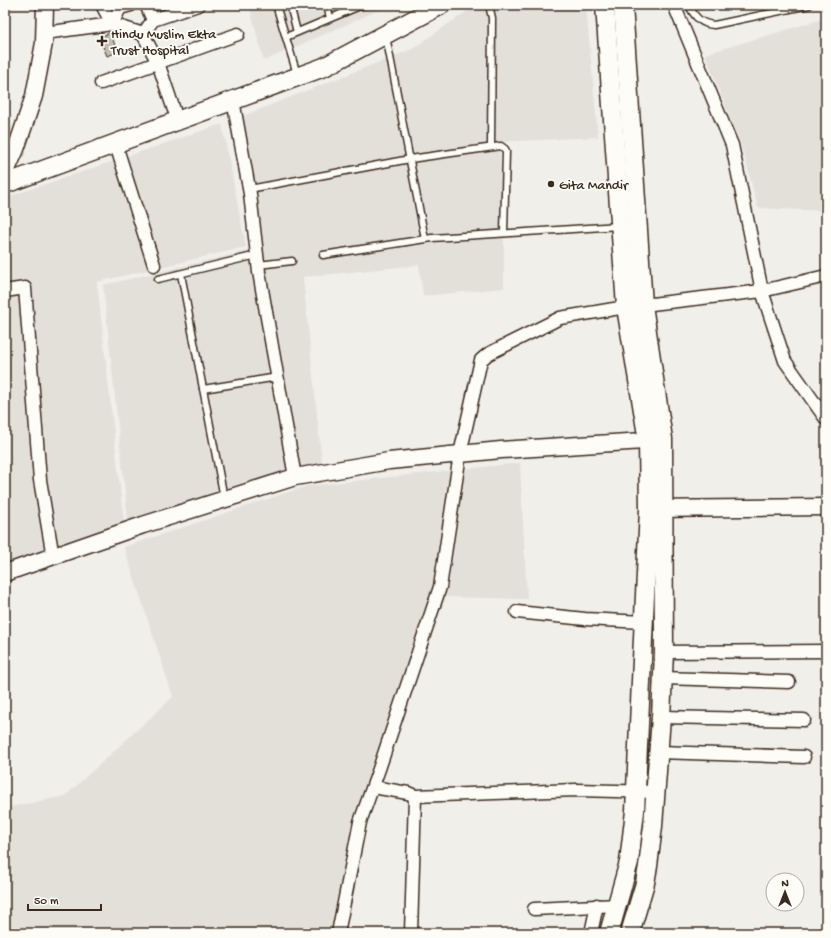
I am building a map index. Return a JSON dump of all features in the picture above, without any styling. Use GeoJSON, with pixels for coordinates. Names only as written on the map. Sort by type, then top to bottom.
{"type":"FeatureCollection","features":[{"type":"Feature","properties":{"kind":"main road"},"geometry":{"type":"LineString","coordinates":[[6,174],[115,142],[232,100],[296,71],[419,5]]}},
{"type":"Feature","properties":{"kind":"main road"},"geometry":{"type":"LineString","coordinates":[[6,174],[174,110],[296,71],[324,67],[440,5]]}},
{"type":"Feature","properties":{"kind":"main road"},"geometry":{"type":"LineString","coordinates":[[605,5],[620,226],[635,306],[655,440],[656,509],[664,652],[656,792],[645,883],[630,933]]}},
{"type":"Feature","properties":{"kind":"main road"},"geometry":{"type":"LineString","coordinates":[[623,5],[635,306]]}},
{"type":"Feature","properties":{"kind":"main road"},"geometry":{"type":"LineString","coordinates":[[609,933],[630,862],[644,622],[656,509]]}},
{"type":"Feature","properties":{"kind":"street"},"geometry":{"type":"LineString","coordinates":[[6,174],[34,96],[44,33],[45,5]]}},
{"type":"Feature","properties":{"kind":"street"},"geometry":{"type":"LineString","coordinates":[[102,5],[112,24]]}},
{"type":"Feature","properties":{"kind":"street"},"geometry":{"type":"LineString","coordinates":[[112,24],[120,8],[131,5]]}},
{"type":"Feature","properties":{"kind":"street"},"geometry":{"type":"LineString","coordinates":[[146,5],[153,20]]}},
{"type":"Feature","properties":{"kind":"street"},"geometry":{"type":"LineString","coordinates":[[143,34],[153,20],[198,5]]}},
{"type":"Feature","properties":{"kind":"street"},"geometry":{"type":"LineString","coordinates":[[674,5],[732,145],[762,291],[785,361],[826,419]]}},
{"type":"Feature","properties":{"kind":"street"},"geometry":{"type":"LineString","coordinates":[[44,33],[112,24],[143,34],[158,63],[174,110]]}},
{"type":"Feature","properties":{"kind":"street"},"geometry":{"type":"LineString","coordinates":[[101,83],[238,34]]}},
{"type":"Feature","properties":{"kind":"street"},"geometry":{"type":"LineString","coordinates":[[232,100],[249,189],[258,260],[295,477]]}},
{"type":"Feature","properties":{"kind":"street"},"geometry":{"type":"LineString","coordinates":[[115,142],[154,265]]}},
{"type":"Feature","properties":{"kind":"street"},"geometry":{"type":"LineString","coordinates":[[338,933],[360,822],[440,587],[460,454],[481,360],[488,354],[560,318],[635,306],[762,291],[826,276]]}},
{"type":"Feature","properties":{"kind":"street"},"geometry":{"type":"LineString","coordinates":[[5,291],[25,288],[40,480],[53,556]]}},
{"type":"Feature","properties":{"kind":"street"},"geometry":{"type":"LineString","coordinates":[[5,573],[224,499],[295,477],[389,461],[501,450],[655,440]]}},
{"type":"Feature","properties":{"kind":"street"},"geometry":{"type":"LineString","coordinates":[[656,509],[826,507]]}},
{"type":"Feature","properties":{"kind":"street"},"geometry":{"type":"LineString","coordinates":[[517,612],[585,619],[644,622]]}},
{"type":"Feature","properties":{"kind":"street"},"geometry":{"type":"LineString","coordinates":[[664,652],[826,651]]}},
{"type":"Feature","properties":{"kind":"street"},"geometry":{"type":"LineString","coordinates":[[662,678],[789,682]]}},
{"type":"Feature","properties":{"kind":"street"},"geometry":{"type":"LineString","coordinates":[[661,717],[804,720]]}},
{"type":"Feature","properties":{"kind":"street"},"geometry":{"type":"LineString","coordinates":[[659,752],[804,757]]}},
{"type":"Feature","properties":{"kind":"street"},"geometry":{"type":"LineString","coordinates":[[373,787],[408,793],[415,796],[576,790],[656,792]]}},
{"type":"Feature","properties":{"kind":"street"},"geometry":{"type":"LineString","coordinates":[[411,933],[415,796]]}},
{"type":"Feature","properties":{"kind":"street"},"geometry":{"type":"LineString","coordinates":[[591,933],[597,905]]}},
{"type":"Feature","properties":{"kind":"street"},"geometry":{"type":"LineString","coordinates":[[534,909],[618,905]]}},
{"type":"Feature","properties":{"kind":"lane"},"geometry":{"type":"LineString","coordinates":[[276,5],[296,71]]}},
{"type":"Feature","properties":{"kind":"lane"},"geometry":{"type":"LineString","coordinates":[[290,5],[297,32]]}},
{"type":"Feature","properties":{"kind":"lane"},"geometry":{"type":"LineString","coordinates":[[327,5],[330,18]]}},
{"type":"Feature","properties":{"kind":"lane"},"geometry":{"type":"LineString","coordinates":[[286,37],[362,5]]}},
{"type":"Feature","properties":{"kind":"lane"},"geometry":{"type":"LineString","coordinates":[[489,5],[492,18],[492,147]]}},
{"type":"Feature","properties":{"kind":"lane"},"geometry":{"type":"LineString","coordinates":[[689,5],[700,21],[706,24],[714,25],[809,5]]}},
{"type":"Feature","properties":{"kind":"lane"},"geometry":{"type":"LineString","coordinates":[[386,34],[425,239]]}},
{"type":"Feature","properties":{"kind":"lane"},"geometry":{"type":"LineString","coordinates":[[249,189],[410,159],[492,147],[504,147],[506,152],[504,233]]}},
{"type":"Feature","properties":{"kind":"lane"},"geometry":{"type":"LineString","coordinates":[[323,255],[425,239],[620,226]]}},
{"type":"Feature","properties":{"kind":"lane"},"geometry":{"type":"LineString","coordinates":[[158,279],[258,260],[292,261]]}},
{"type":"Feature","properties":{"kind":"lane"},"geometry":{"type":"LineString","coordinates":[[181,274],[224,499]]}},
{"type":"Feature","properties":{"kind":"lane"},"geometry":{"type":"LineString","coordinates":[[203,389],[278,377]]}},
{"type":"Feature","properties":{"kind":"shaded area"},"geometry":{"type":"Polygon","coordinates":[[[249,5],[390,5],[264,61],[249,5]]]}},
{"type":"Feature","properties":{"kind":"shaded area"},"geometry":{"type":"Polygon","coordinates":[[[476,5],[586,5],[598,137],[499,142],[504,230],[504,288],[423,296],[419,265],[303,277],[322,464],[128,520],[103,285],[252,250],[230,121],[412,49],[476,5]]]}},
{"type":"Feature","properties":{"kind":"shaded area"},"geometry":{"type":"Polygon","coordinates":[[[826,18],[826,211],[758,208],[743,151],[705,54],[826,18]]]}},
{"type":"Feature","properties":{"kind":"shaded area"},"geometry":{"type":"Polygon","coordinates":[[[222,124],[246,247],[97,282],[124,523],[80,541],[5,566],[5,198],[222,124]]]}},
{"type":"Feature","properties":{"kind":"shaded area"},"geometry":{"type":"Polygon","coordinates":[[[520,463],[527,599],[446,597],[355,817],[336,933],[19,933],[5,926],[5,808],[65,796],[173,697],[124,547],[307,486],[520,463]]]}},
{"type":"Feature","properties":{"kind":"building"},"geometry":{"type":"Polygon","coordinates":[[[110,33],[118,52],[107,56],[99,37],[110,33]]]}},
{"type":"Feature","properties":{"kind":"place","name":"Hindu Muslim Ekta Trust Hospital"},"geometry":{"type":"Point","coordinates":[102,41]}},
{"type":"Feature","properties":{"kind":"place","name":"Gita Mandir"},"geometry":{"type":"Point","coordinates":[551,184]}}]}
